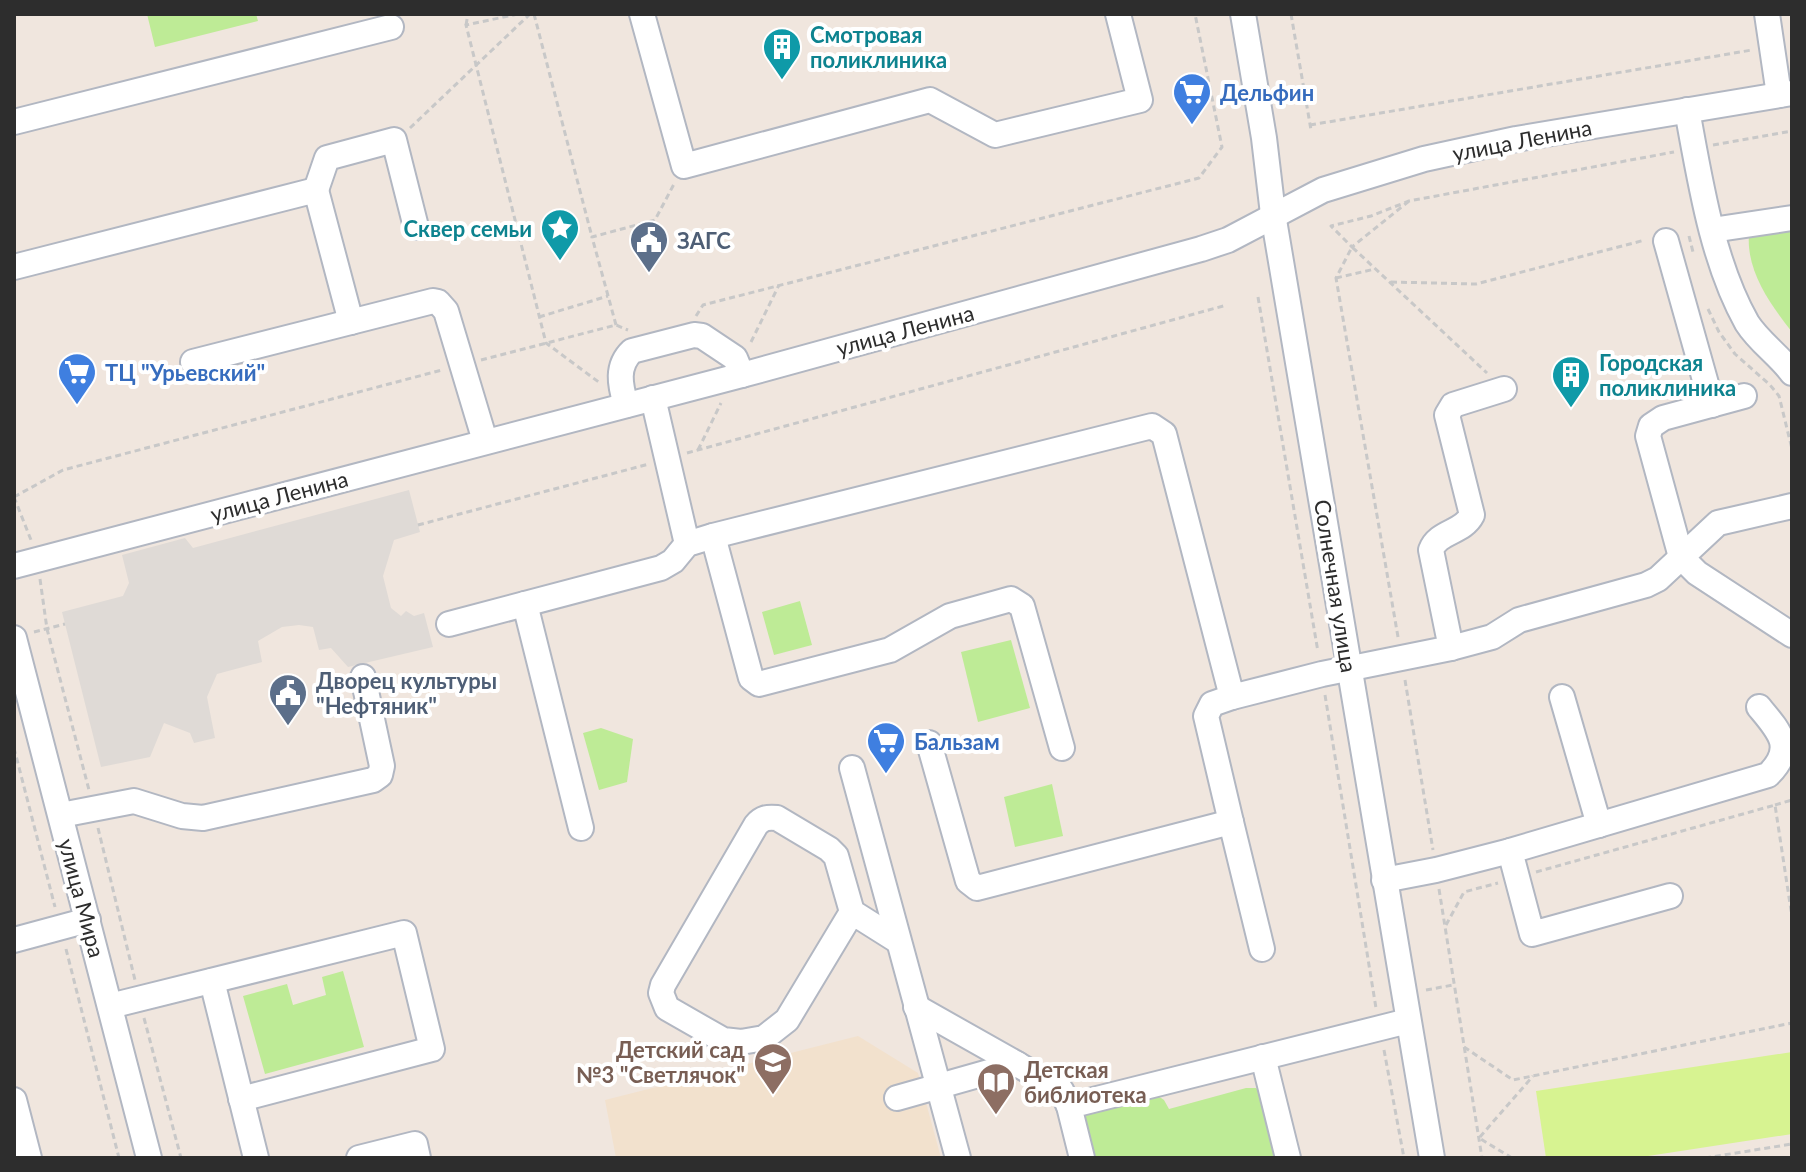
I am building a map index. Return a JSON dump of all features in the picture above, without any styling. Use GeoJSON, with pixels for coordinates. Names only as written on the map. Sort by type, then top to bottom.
{"type":"FeatureCollection","features":[{"type":"Feature","properties":{"kind":"street"},"geometry":{"type":"LineString","coordinates":[[642,14],[684,166],[930,100],[995,135],[1140,100],[1118,14]]}},
{"type":"Feature","properties":{"kind":"street","name":"Солнечная улица"},"geometry":{"type":"LineString","coordinates":[[1243,14],[1273,214],[1432,1158]]}},
{"type":"Feature","properties":{"kind":"street"},"geometry":{"type":"LineString","coordinates":[[1767,14],[1772,47],[1786,94]]}},
{"type":"Feature","properties":{"kind":"street"},"geometry":{"type":"LineString","coordinates":[[14,122],[391,27]]}},
{"type":"Feature","properties":{"kind":"street","name":"улица Ленина"},"geometry":{"type":"LineString","coordinates":[[14,566],[742,375],[1214,245],[1323,190],[1424,159],[1516,139],[1786,94]]}},
{"type":"Feature","properties":{"kind":"street"},"geometry":{"type":"LineString","coordinates":[[1687,110],[1712,230],[1738,304],[1749,326],[1792,373]]}},
{"type":"Feature","properties":{"kind":"street"},"geometry":{"type":"LineString","coordinates":[[351,322],[316,190],[327,158],[394,140],[416,227]]}},
{"type":"Feature","properties":{"kind":"street"},"geometry":{"type":"LineString","coordinates":[[14,267],[316,190]]}},
{"type":"Feature","properties":{"kind":"street"},"geometry":{"type":"LineString","coordinates":[[1712,230],[1792,218]]}},
{"type":"Feature","properties":{"kind":"street"},"geometry":{"type":"LineString","coordinates":[[1662,239],[1712,405]]}},
{"type":"Feature","properties":{"kind":"street"},"geometry":{"type":"LineString","coordinates":[[193,362],[438,302],[446,311],[485,441]]}},
{"type":"Feature","properties":{"kind":"street"},"geometry":{"type":"LineString","coordinates":[[626,405],[620,374],[627,355],[632,351],[694,335],[702,336],[735,358],[742,375]]}},
{"type":"Feature","properties":{"kind":"street"},"geometry":{"type":"LineString","coordinates":[[1451,648],[1431,550],[1434,541],[1467,524],[1472,515],[1447,415],[1453,405],[1497,383]]}},
{"type":"Feature","properties":{"kind":"street"},"geometry":{"type":"LineString","coordinates":[[1744,396],[1663,418],[1651,426],[1648,436],[1681,557],[1697,573],[1792,635]]}},
{"type":"Feature","properties":{"kind":"street"},"geometry":{"type":"LineString","coordinates":[[653,398],[687,544]]}},
{"type":"Feature","properties":{"kind":"street"},"geometry":{"type":"LineString","coordinates":[[449,624],[661,568],[673,561],[687,544],[713,536],[1152,426],[1164,434],[1232,697]]}},
{"type":"Feature","properties":{"kind":"street"},"geometry":{"type":"LineString","coordinates":[[1262,949],[1206,716],[1212,704],[1322,674],[1492,637],[1519,620],[1646,585],[1658,579],[1718,523],[1792,506]]}},
{"type":"Feature","properties":{"kind":"street"},"geometry":{"type":"LineString","coordinates":[[713,536],[751,678],[759,684],[890,650],[950,616],[1011,599],[1022,606],[1062,748]]}},
{"type":"Feature","properties":{"kind":"street"},"geometry":{"type":"LineString","coordinates":[[525,604],[581,828]]}},
{"type":"Feature","properties":{"kind":"street","name":"улица Мира"},"geometry":{"type":"LineString","coordinates":[[20,636],[61,815],[149,1158]]}},
{"type":"Feature","properties":{"kind":"street"},"geometry":{"type":"LineString","coordinates":[[61,815],[134,801],[182,816],[203,818],[373,780],[380,775],[382,766],[363,677]]}},
{"type":"Feature","properties":{"kind":"street"},"geometry":{"type":"LineString","coordinates":[[1562,697],[1599,825]]}},
{"type":"Feature","properties":{"kind":"street"},"geometry":{"type":"LineString","coordinates":[[1384,880],[1510,851],[1768,775],[1782,756],[1783,746],[1780,732],[1759,707]]}},
{"type":"Feature","properties":{"kind":"street"},"geometry":{"type":"LineString","coordinates":[[929,743],[968,881],[977,888],[1231,822]]}},
{"type":"Feature","properties":{"kind":"street"},"geometry":{"type":"LineString","coordinates":[[852,768],[958,1158]]}},
{"type":"Feature","properties":{"kind":"street"},"geometry":{"type":"LineString","coordinates":[[852,912],[787,1020],[764,1038],[741,1042],[723,1040],[667,1008],[662,1001],[663,985],[761,819],[777,818],[829,849],[840,863],[852,912],[898,941]]}},
{"type":"Feature","properties":{"kind":"street"},"geometry":{"type":"LineString","coordinates":[[1510,851],[1532,934],[1670,896]]}},
{"type":"Feature","properties":{"kind":"street"},"geometry":{"type":"LineString","coordinates":[[14,940],[88,920]]}},
{"type":"Feature","properties":{"kind":"street"},"geometry":{"type":"LineString","coordinates":[[110,1006],[404,933],[432,1049],[241,1099]]}},
{"type":"Feature","properties":{"kind":"street"},"geometry":{"type":"LineString","coordinates":[[212,981],[256,1158]]}},
{"type":"Feature","properties":{"kind":"street"},"geometry":{"type":"LineString","coordinates":[[916,1007],[1061,1090],[1069,1106],[1082,1158]]}},
{"type":"Feature","properties":{"kind":"street"},"geometry":{"type":"LineString","coordinates":[[1069,1106],[1408,1021]]}},
{"type":"Feature","properties":{"kind":"street"},"geometry":{"type":"LineString","coordinates":[[1263,1057],[1288,1158]]}},
{"type":"Feature","properties":{"kind":"street"},"geometry":{"type":"LineString","coordinates":[[897,1098],[1017,1064]]}},
{"type":"Feature","properties":{"kind":"street"},"geometry":{"type":"LineString","coordinates":[[14,1100],[29,1158]]}},
{"type":"Feature","properties":{"kind":"street"},"geometry":{"type":"LineString","coordinates":[[359,1158],[415,1144],[418,1158]]}},
{"type":"Feature","properties":{"kind":"path"},"geometry":{"type":"LineString","coordinates":[[71,14],[83,14]]}},
{"type":"Feature","properties":{"kind":"path"},"geometry":{"type":"LineString","coordinates":[[468,14],[466,25],[546,343],[626,405]]}},
{"type":"Feature","properties":{"kind":"path"},"geometry":{"type":"LineString","coordinates":[[466,25],[518,14]]}},
{"type":"Feature","properties":{"kind":"path"},"geometry":{"type":"LineString","coordinates":[[394,140],[532,14],[616,325]]}},
{"type":"Feature","properties":{"kind":"path"},"geometry":{"type":"LineString","coordinates":[[688,326],[703,305],[1199,178],[1222,147],[1195,14]]}},
{"type":"Feature","properties":{"kind":"path"},"geometry":{"type":"LineString","coordinates":[[1291,14],[1310,128],[1772,47]]}},
{"type":"Feature","properties":{"kind":"path"},"geometry":{"type":"LineString","coordinates":[[1497,383],[1331,226],[1371,216],[1409,201],[1792,131]]}},
{"type":"Feature","properties":{"kind":"path"},"geometry":{"type":"LineString","coordinates":[[592,237],[655,220],[684,166]]}},
{"type":"Feature","properties":{"kind":"path"},"geometry":{"type":"LineString","coordinates":[[1409,201],[1352,247],[1336,278],[1482,1158]]}},
{"type":"Feature","properties":{"kind":"path"},"geometry":{"type":"LineString","coordinates":[[1391,282],[1476,284],[1662,239]]}},
{"type":"Feature","properties":{"kind":"path"},"geometry":{"type":"LineString","coordinates":[[1336,278],[1376,269]]}},
{"type":"Feature","properties":{"kind":"path"},"geometry":{"type":"LineString","coordinates":[[539,317],[608,296]]}},
{"type":"Feature","properties":{"kind":"path"},"geometry":{"type":"LineString","coordinates":[[1258,297],[1379,1028],[1404,1158]]}},
{"type":"Feature","properties":{"kind":"path"},"geometry":{"type":"LineString","coordinates":[[418,525],[1227,305]]}},
{"type":"Feature","properties":{"kind":"path"},"geometry":{"type":"LineString","coordinates":[[14,497],[63,470],[616,325],[630,330]]}},
{"type":"Feature","properties":{"kind":"path"},"geometry":{"type":"LineString","coordinates":[[20,636],[65,624]]}},
{"type":"Feature","properties":{"kind":"path"},"geometry":{"type":"LineString","coordinates":[[47,629],[181,1158]]}},
{"type":"Feature","properties":{"kind":"path"},"geometry":{"type":"LineString","coordinates":[[14,748],[119,1158]]}},
{"type":"Feature","properties":{"kind":"path"},"geometry":{"type":"LineString","coordinates":[[1445,927],[1464,892],[1791,802]]}},
{"type":"Feature","properties":{"kind":"path"},"geometry":{"type":"LineString","coordinates":[[1775,805],[1792,917]]}},
{"type":"Feature","properties":{"kind":"path"},"geometry":{"type":"LineString","coordinates":[[1464,1047],[1513,1080],[1792,1023]]}},
{"type":"Feature","properties":{"kind":"path"},"geometry":{"type":"LineString","coordinates":[[1479,1138],[1533,1076]]}},
{"type":"Feature","properties":{"kind":"path"},"geometry":{"type":"LineString","coordinates":[[1479,1138],[1512,1158]]}},
{"type":"Feature","properties":{"kind":"path"},"geometry":{"type":"LineString","coordinates":[[1705,1158],[1792,1144]]}},
{"type":"Feature","properties":{"kind":"shaded area"},"geometry":{"type":"Polygon","coordinates":[[[409,490],[420,532],[394,540],[383,576],[391,608],[401,616],[406,611],[414,616],[424,613],[433,647],[348,667],[331,648],[319,650],[313,627],[282,627],[258,641],[262,662],[217,674],[207,697],[215,738],[194,743],[190,733],[164,723],[150,757],[101,767],[62,612],[123,596],[129,583],[122,555],[185,538],[193,548],[409,490]]]}},
{"type":"Feature","properties":{"kind":"shaded area","name":"Детский сад №3 \"Светлячок\""},"geometry":{"type":"Polygon","coordinates":[[[858,1036],[918,1073],[941,1158],[616,1158],[605,1100],[858,1036]]]}},
{"type":"Feature","properties":{"kind":"green space"},"geometry":{"type":"Polygon","coordinates":[[[147,14],[256,14],[258,21],[155,47],[147,14]]]}},
{"type":"Feature","properties":{"kind":"green space"},"geometry":{"type":"Polygon","coordinates":[[[1792,227],[1792,332],[1755,274],[1749,234],[1792,227]]]}},
{"type":"Feature","properties":{"kind":"green space"},"geometry":{"type":"Polygon","coordinates":[[[800,601],[812,645],[774,655],[762,612],[800,601]]]}},
{"type":"Feature","properties":{"kind":"green space"},"geometry":{"type":"Polygon","coordinates":[[[1011,640],[1030,708],[978,722],[961,652],[1011,640]]]}},
{"type":"Feature","properties":{"kind":"green space"},"geometry":{"type":"Polygon","coordinates":[[[601,728],[633,739],[627,782],[599,790],[583,733],[601,728]]]}},
{"type":"Feature","properties":{"kind":"green space"},"geometry":{"type":"Polygon","coordinates":[[[1052,784],[1063,836],[1015,847],[1004,797],[1052,784]]]}},
{"type":"Feature","properties":{"kind":"green space"},"geometry":{"type":"Polygon","coordinates":[[[343,971],[364,1047],[265,1074],[243,996],[287,984],[293,1005],[326,995],[322,977],[343,971]]]}},
{"type":"Feature","properties":{"kind":"green space"},"geometry":{"type":"Polygon","coordinates":[[[1792,1052],[1792,1134],[1635,1158],[1546,1158],[1536,1091],[1792,1052]]]}},
{"type":"Feature","properties":{"kind":"green space"},"geometry":{"type":"Polygon","coordinates":[[[1256,1088],[1261,1093],[1278,1158],[1090,1158],[1083,1118],[1090,1113],[1158,1096],[1169,1109],[1256,1088]]]}},
{"type":"Feature","properties":{"kind":"place","name":"Смотровая поликлиника"},"geometry":{"type":"Point","coordinates":[782,81]}},
{"type":"Feature","properties":{"kind":"place","name":"Дельфин"},"geometry":{"type":"Point","coordinates":[1192,126]}},
{"type":"Feature","properties":{"kind":"place","name":"Сквер семьи"},"geometry":{"type":"Point","coordinates":[560,262]}},
{"type":"Feature","properties":{"kind":"place","name":"ЗАГС"},"geometry":{"type":"Point","coordinates":[649,274]}},
{"type":"Feature","properties":{"kind":"place","name":"ТЦ \"Урьевский\""},"geometry":{"type":"Point","coordinates":[77,406]}},
{"type":"Feature","properties":{"kind":"place","name":"Городская поликлиника"},"geometry":{"type":"Point","coordinates":[1571,409]}},
{"type":"Feature","properties":{"kind":"place","name":"Дворец культуры \"Нефтяник\""},"geometry":{"type":"Point","coordinates":[288,727]}},
{"type":"Feature","properties":{"kind":"place","name":"Бальзам"},"geometry":{"type":"Point","coordinates":[886,775]}},
{"type":"Feature","properties":{"kind":"place","name":"Детский сад №3 \"Светлячок\""},"geometry":{"type":"Point","coordinates":[773,1096]}},
{"type":"Feature","properties":{"kind":"place","name":"Детская библиотека"},"geometry":{"type":"Point","coordinates":[996,1116]}}]}
